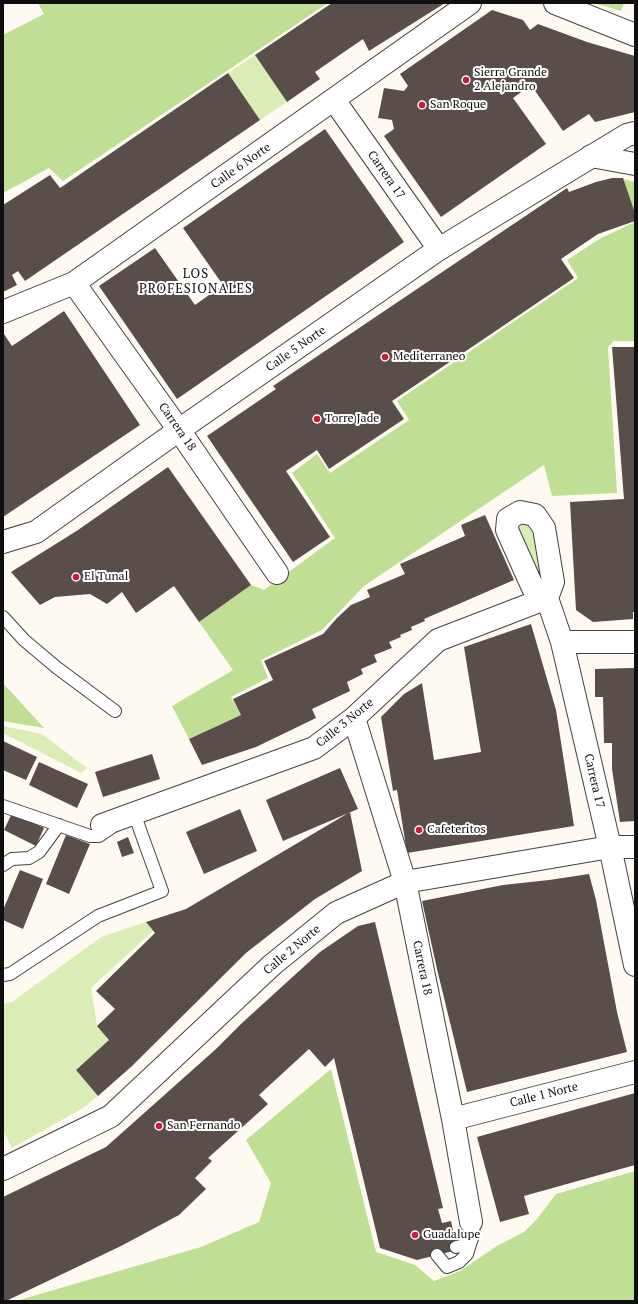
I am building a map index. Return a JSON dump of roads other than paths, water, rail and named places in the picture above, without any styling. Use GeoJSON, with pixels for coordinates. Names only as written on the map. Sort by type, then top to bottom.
{"type":"FeatureCollection","features":[{"type":"Feature","properties":{"kind":"street","name":"Calle 6 Norte"},"geometry":{"type":"LineString","coordinates":[[3,312],[74,283],[470,3]]}},
{"type":"Feature","properties":{"kind":"street"},"geometry":{"type":"LineString","coordinates":[[555,3],[635,35]]}},
{"type":"Feature","properties":{"kind":"street","name":"Carrera 17"},"geometry":{"type":"LineString","coordinates":[[334,100],[439,249]]}},
{"type":"Feature","properties":{"kind":"street","name":"Calle 5 Norte"},"geometry":{"type":"LineString","coordinates":[[3,542],[36,532],[179,430],[439,249],[591,156],[627,135],[635,133]]}},
{"type":"Feature","properties":{"kind":"street"},"geometry":{"type":"LineString","coordinates":[[591,156],[635,164]]}},
{"type":"Feature","properties":{"kind":"street","name":"Carrera 18"},"geometry":{"type":"LineString","coordinates":[[74,283],[179,430],[277,573]]}},
{"type":"Feature","properties":{"kind":"street","name":"Carrera 17"},"geometry":{"type":"LineString","coordinates":[[547,598],[562,642],[610,847],[635,965]]}},
{"type":"Feature","properties":{"kind":"street","name":"Calle 3 Norte"},"geometry":{"type":"LineString","coordinates":[[102,825],[314,748],[354,718],[438,640],[547,598]]}},
{"type":"Feature","properties":{"kind":"street"},"geometry":{"type":"LineString","coordinates":[[562,642],[635,642]]}},
{"type":"Feature","properties":{"kind":"street","name":"Carrera 18"},"geometry":{"type":"LineString","coordinates":[[354,718],[405,882],[453,1119],[471,1222]]}},
{"type":"Feature","properties":{"kind":"street","name":"Calle 2 Norte"},"geometry":{"type":"LineString","coordinates":[[3,1168],[111,1116],[272,965],[336,913],[405,882],[610,847],[635,847]]}},
{"type":"Feature","properties":{"kind":"street","name":"Calle 1 Norte"},"geometry":{"type":"LineString","coordinates":[[453,1119],[635,1072]]}},
{"type":"Feature","properties":{"kind":"lane"},"geometry":{"type":"LineString","coordinates":[[3,617],[24,640],[50,662],[115,711]]}},
{"type":"Feature","properties":{"kind":"lane"},"geometry":{"type":"LineString","coordinates":[[3,806],[90,836],[99,836],[134,813],[162,892],[98,916],[10,974],[3,975]]}},
{"type":"Feature","properties":{"kind":"lane"},"geometry":{"type":"LineString","coordinates":[[3,865],[12,860],[29,858],[39,852],[59,825]]}},
{"type":"Feature","properties":{"kind":"lane"},"geometry":{"type":"LineString","coordinates":[[437,1255],[447,1267],[459,1262],[467,1254],[474,1234],[471,1222]]}},
{"type":"Feature","properties":{"kind":"lane"},"geometry":{"type":"LineString","coordinates":[[456,1246],[470,1244]]}},
{"type":"Feature","properties":{"kind":"place","name":"Sierra Grande 2 Alejandro"},"geometry":{"type":"Point","coordinates":[466,80]}},
{"type":"Feature","properties":{"kind":"place","name":"San Roque"},"geometry":{"type":"Point","coordinates":[422,105]}},
{"type":"Feature","properties":{"kind":"place","name":"Mediterraneo"},"geometry":{"type":"Point","coordinates":[385,357]}},
{"type":"Feature","properties":{"kind":"place","name":"Torre Jade"},"geometry":{"type":"Point","coordinates":[317,419]}},
{"type":"Feature","properties":{"kind":"place","name":"El Tunal"},"geometry":{"type":"Point","coordinates":[76,577]}},
{"type":"Feature","properties":{"kind":"place","name":"Cafeteritos"},"geometry":{"type":"Point","coordinates":[419,830]}},
{"type":"Feature","properties":{"kind":"place","name":"San Fernando"},"geometry":{"type":"Point","coordinates":[159,1126]}},
{"type":"Feature","properties":{"kind":"place","name":"Guadalupe"},"geometry":{"type":"Point","coordinates":[415,1235]}},
{"type":"Feature","properties":{"kind":"district","name":"LOS PROFESIONALES"},"geometry":{"type":"Point","coordinates":[196,282]}}]}
